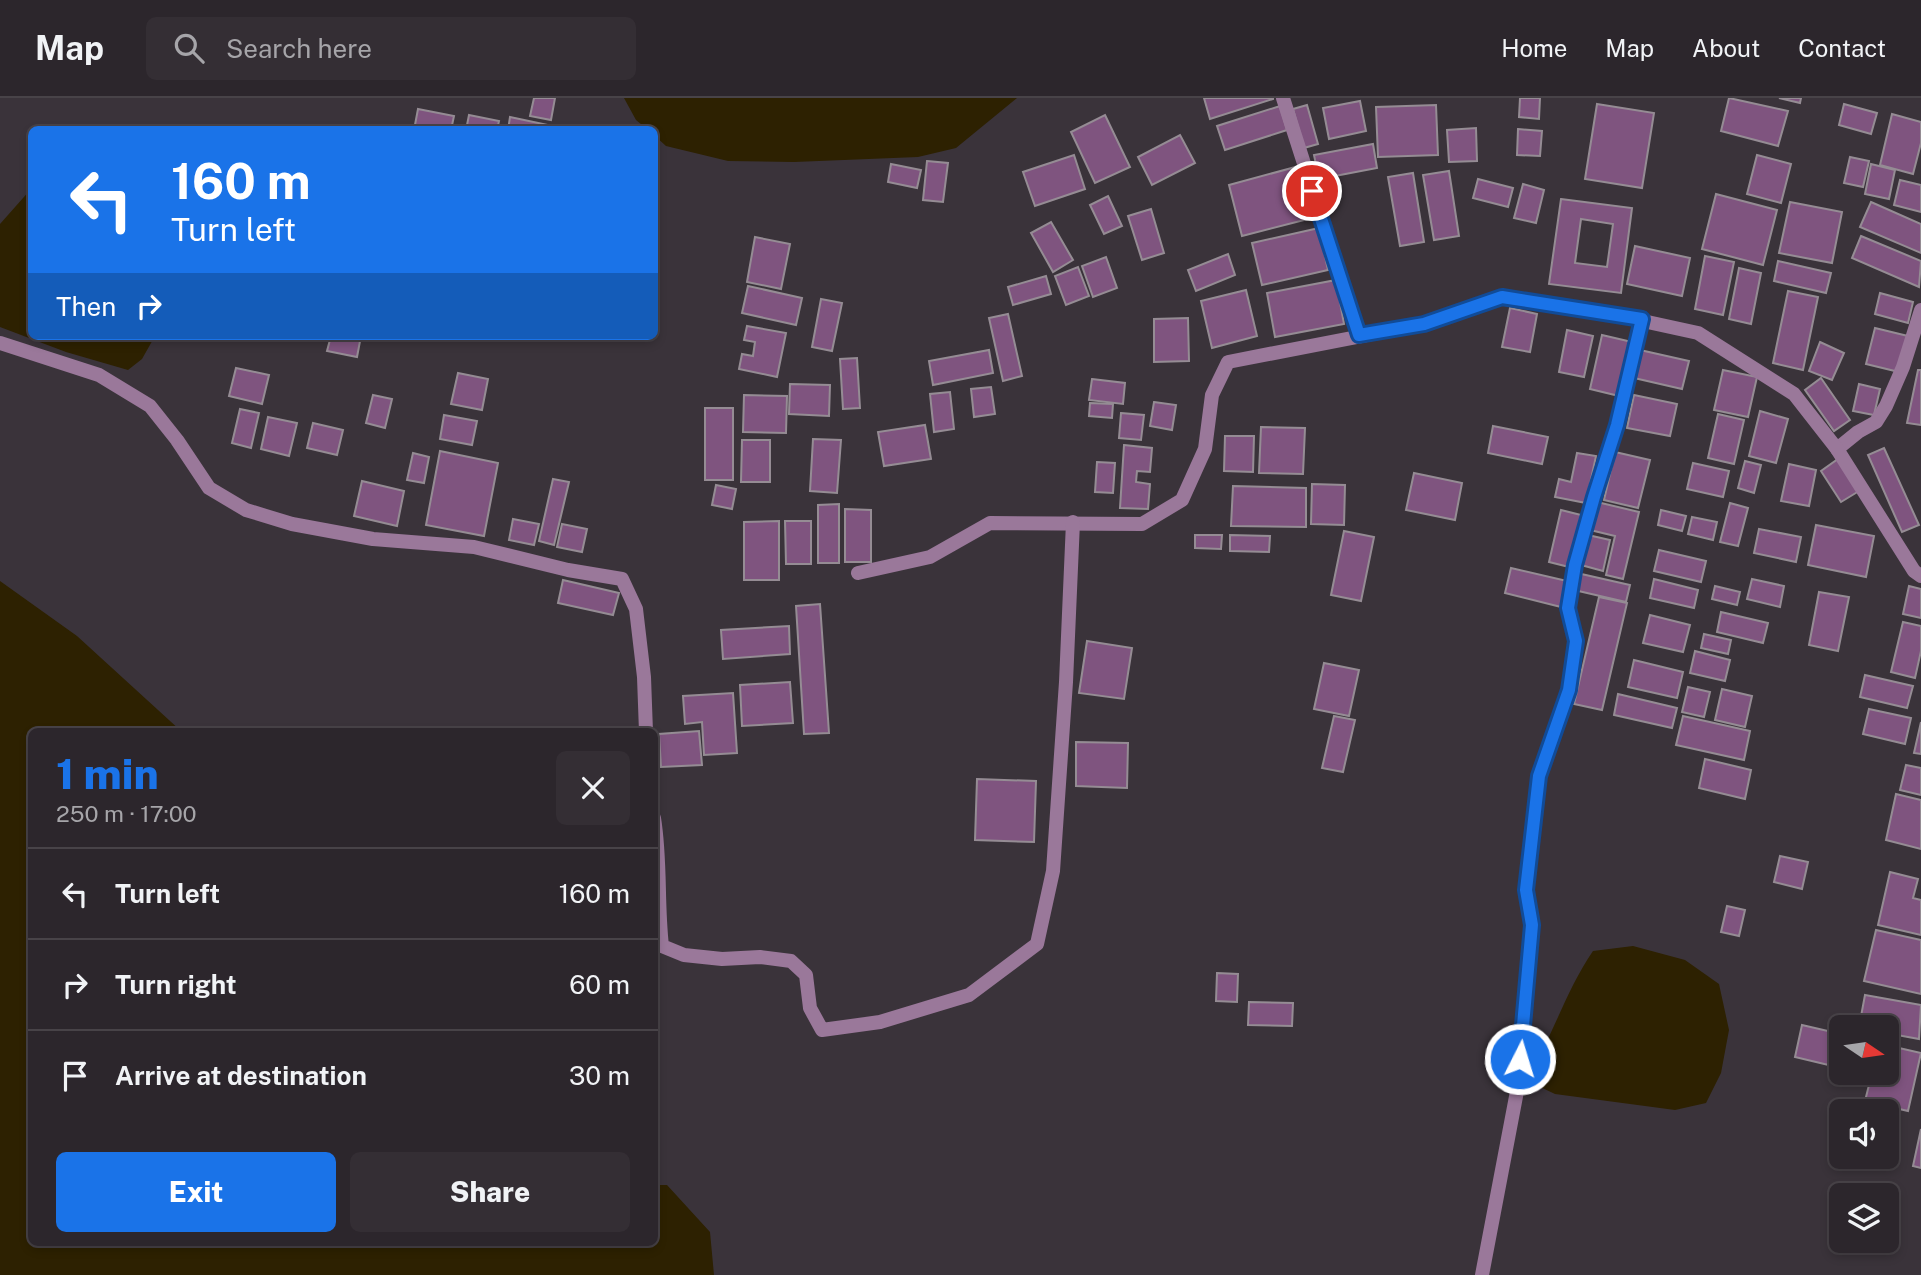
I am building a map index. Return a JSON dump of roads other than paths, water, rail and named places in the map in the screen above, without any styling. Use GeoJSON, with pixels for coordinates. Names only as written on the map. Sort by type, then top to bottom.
{"type":"FeatureCollection","features":[{"type":"Feature","properties":{"kind":"street"},"geometry":{"type":"LineString","coordinates":[[1283,98],[1359,335]]}},
{"type":"Feature","properties":{"kind":"street"},"geometry":{"type":"LineString","coordinates":[[858,573],[930,557],[990,523],[1142,524],[1182,500],[1205,449],[1212,395],[1228,362],[1424,324],[1502,297],[1642,319],[1698,332],[1794,394],[1837,449],[1914,571],[1921,576]]}},
{"type":"Feature","properties":{"kind":"street"},"geometry":{"type":"LineString","coordinates":[[1837,449],[1876,422],[1886,406],[1903,368],[1921,310]]}},
{"type":"Feature","properties":{"kind":"street"},"geometry":{"type":"LineString","coordinates":[[1482,1275],[1518,1086],[1532,925],[1526,890],[1539,776],[1569,690],[1576,641],[1568,608],[1575,565],[1617,425],[1642,319]]}},
{"type":"Feature","properties":{"kind":"street"},"geometry":{"type":"LineString","coordinates":[[0,343],[99,375],[150,406],[209,488],[246,510],[305,526],[373,539],[474,547],[568,570],[622,579],[636,609],[645,677],[646,728]]}},
{"type":"Feature","properties":{"kind":"street"},"geometry":{"type":"LineString","coordinates":[[658,842],[663,946],[684,955],[722,959],[760,957],[791,961],[806,975],[810,1008],[822,1030],[880,1022],[969,995],[1037,944],[1054,871],[1073,522]]}}]}
